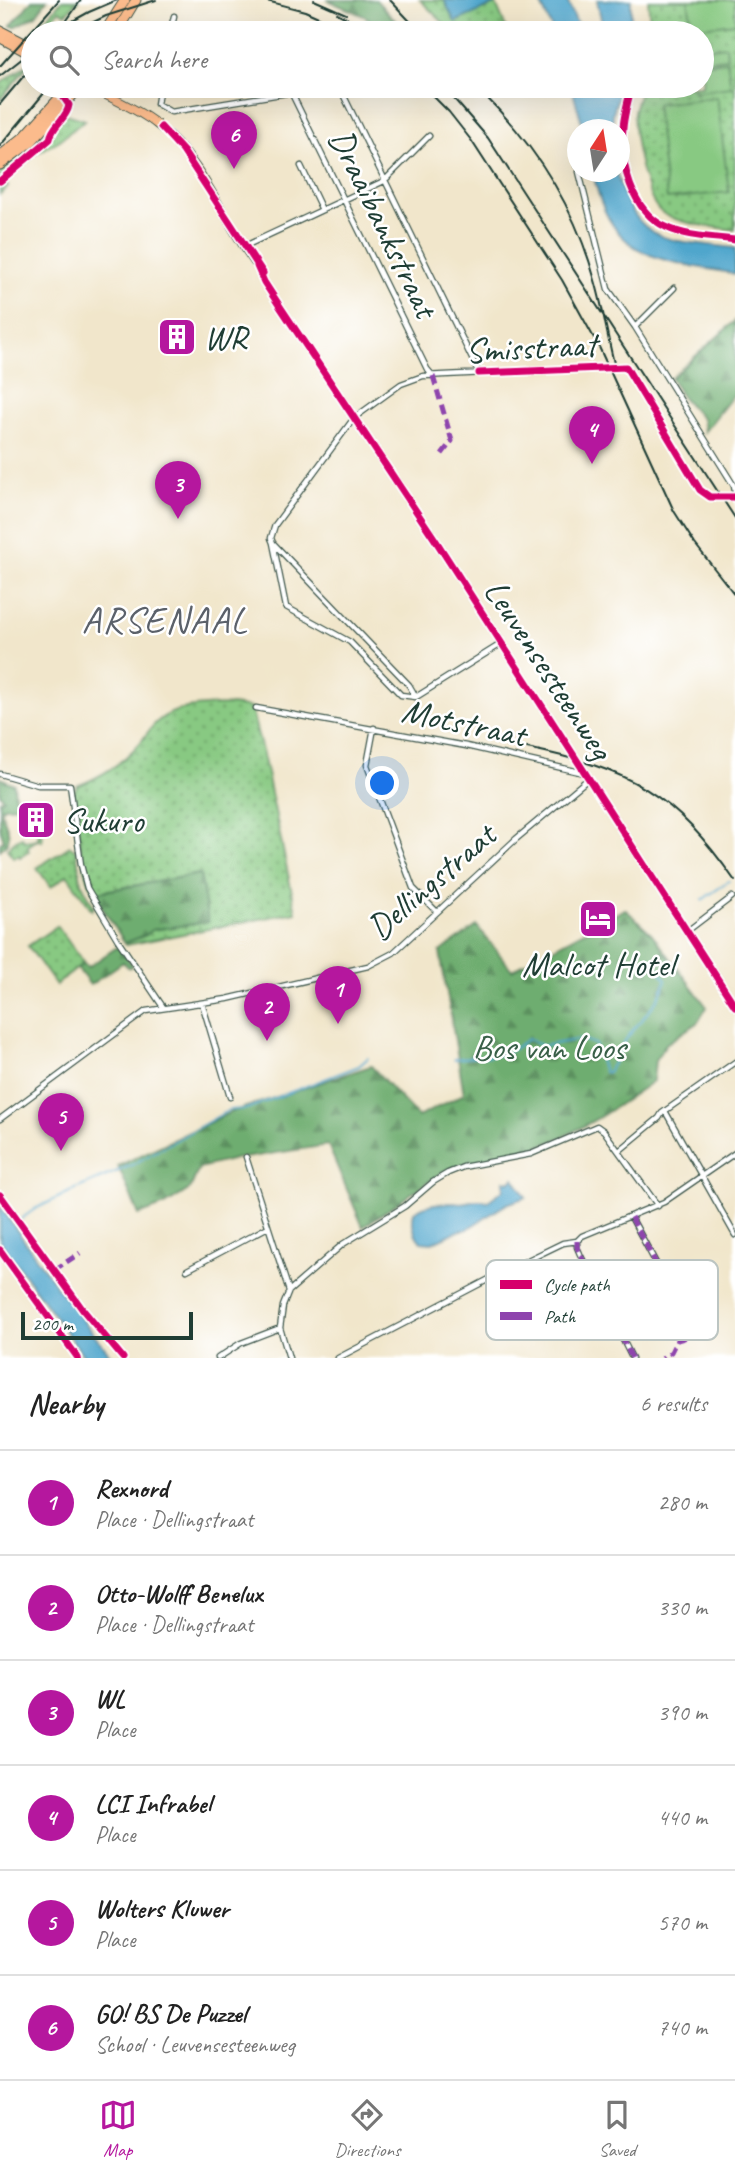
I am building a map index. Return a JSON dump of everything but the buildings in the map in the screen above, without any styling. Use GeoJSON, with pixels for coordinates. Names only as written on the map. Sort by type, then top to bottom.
{"type":"FeatureCollection","features":[{"type":"Feature","properties":{"kind":"highway"},"geometry":{"type":"LineString","coordinates":[[112,21],[125,0]]}},
{"type":"Feature","properties":{"kind":"highway"},"geometry":{"type":"LineString","coordinates":[[123,21],[136,0]]}},
{"type":"Feature","properties":{"kind":"highway"},"geometry":{"type":"LineString","coordinates":[[0,156],[24,136],[58,98]]}},
{"type":"Feature","properties":{"kind":"highway"},"geometry":{"type":"LineString","coordinates":[[0,166],[31,142],[70,98]]}},
{"type":"Feature","properties":{"kind":"main road"},"geometry":{"type":"LineString","coordinates":[[0,30],[21,41]]}},
{"type":"Feature","properties":{"kind":"main road"},"geometry":{"type":"LineString","coordinates":[[0,38],[21,49]]}},
{"type":"Feature","properties":{"kind":"main road","name":"Leuvensesteenweg"},"geometry":{"type":"LineString","coordinates":[[110,98],[153,122],[183,151],[318,356],[317,362],[735,1006]]}},
{"type":"Feature","properties":{"kind":"main road","name":"Leuvensesteenweg"},"geometry":{"type":"LineString","coordinates":[[123,98],[164,123],[181,143],[183,151]]}},
{"type":"Feature","properties":{"kind":"street"},"geometry":{"type":"LineString","coordinates":[[173,21],[174,16]]}},
{"type":"Feature","properties":{"kind":"street"},"geometry":{"type":"LineString","coordinates":[[158,98],[157,104],[171,113],[257,98]]}},
{"type":"Feature","properties":{"kind":"street","name":"Draaibankstraat"},"geometry":{"type":"LineString","coordinates":[[294,98],[427,369],[433,376]]}},
{"type":"Feature","properties":{"kind":"street"},"geometry":{"type":"LineString","coordinates":[[345,98],[479,373]]}},
{"type":"Feature","properties":{"kind":"street"},"geometry":{"type":"LineString","coordinates":[[245,246],[384,181],[429,136]]}},
{"type":"Feature","properties":{"kind":"street"},"geometry":{"type":"LineString","coordinates":[[301,166],[322,210]]}},
{"type":"Feature","properties":{"kind":"street"},"geometry":{"type":"LineString","coordinates":[[581,182],[608,289],[635,327],[734,486],[735,495]]}},
{"type":"Feature","properties":{"kind":"street"},"geometry":{"type":"LineString","coordinates":[[635,327],[674,288]]}},
{"type":"Feature","properties":{"kind":"street","name":"Smisstraat"},"geometry":{"type":"LineString","coordinates":[[273,543],[271,538],[275,525],[354,418],[408,380],[423,376],[621,367],[630,371],[700,490],[710,497],[735,495]]}},
{"type":"Feature","properties":{"kind":"street"},"geometry":{"type":"LineString","coordinates":[[273,543],[409,685],[416,697]]}},
{"type":"Feature","properties":{"kind":"street"},"geometry":{"type":"LineString","coordinates":[[273,543],[286,607],[351,642],[401,695],[416,697],[501,644]]}},
{"type":"Feature","properties":{"kind":"street","name":"Motstraat"},"geometry":{"type":"LineString","coordinates":[[256,708],[374,728],[586,776]]}},
{"type":"Feature","properties":{"kind":"street","name":"Motstraat"},"geometry":{"type":"LineString","coordinates":[[374,728],[367,765],[413,888],[437,912]]}},
{"type":"Feature","properties":{"kind":"street"},"geometry":{"type":"LineString","coordinates":[[0,774],[38,785],[71,785],[81,865],[88,888],[118,940],[163,1007]]}},
{"type":"Feature","properties":{"kind":"street","name":"Dellingstraat"},"geometry":{"type":"LineString","coordinates":[[0,1119],[146,1010],[202,1003],[368,966],[393,953],[586,776]]}},
{"type":"Feature","properties":{"kind":"street"},"geometry":{"type":"LineString","coordinates":[[686,932],[732,897]]}},
{"type":"Feature","properties":{"kind":"street"},"geometry":{"type":"LineString","coordinates":[[202,1003],[230,1097]]}},
{"type":"Feature","properties":{"kind":"street"},"geometry":{"type":"LineString","coordinates":[[619,1151],[665,1111],[735,1062]]}},
{"type":"Feature","properties":{"kind":"street"},"geometry":{"type":"LineString","coordinates":[[665,1111],[732,1222],[735,1235]]}},
{"type":"Feature","properties":{"kind":"street"},"geometry":{"type":"LineString","coordinates":[[289,1358],[280,1328],[283,1306],[289,1291],[343,1244],[405,1206],[448,1173],[463,1167],[531,1154],[595,1126],[600,1127],[619,1151],[658,1206]]}},
{"type":"Feature","properties":{"kind":"street"},"geometry":{"type":"LineString","coordinates":[[528,1260],[563,1243],[577,1241],[582,1236],[658,1206],[735,1153]]}},
{"type":"Feature","properties":{"kind":"street"},"geometry":{"type":"LineString","coordinates":[[246,1157],[289,1291]]}},
{"type":"Feature","properties":{"kind":"street"},"geometry":{"type":"LineString","coordinates":[[0,1195],[83,1310],[122,1358]]}},
{"type":"Feature","properties":{"kind":"street"},"geometry":{"type":"LineString","coordinates":[[631,1217],[654,1260]]}},
{"type":"Feature","properties":{"kind":"street"},"geometry":{"type":"LineString","coordinates":[[187,1270],[268,1227]]}},
{"type":"Feature","properties":{"kind":"street"},"geometry":{"type":"LineString","coordinates":[[577,1241],[583,1260]]}},
{"type":"Feature","properties":{"kind":"street"},"geometry":{"type":"LineString","coordinates":[[0,1250],[78,1358]]}},
{"type":"Feature","properties":{"kind":"street"},"geometry":{"type":"LineString","coordinates":[[338,1358],[486,1281]]}},
{"type":"Feature","properties":{"kind":"street"},"geometry":{"type":"LineString","coordinates":[[218,1358],[241,1343],[280,1328]]}},
{"type":"Feature","properties":{"kind":"street"},"geometry":{"type":"LineString","coordinates":[[623,1340],[632,1358]]}},
{"type":"Feature","properties":{"kind":"green space"},"geometry":{"type":"Polygon","coordinates":[[[32,0],[47,0],[36,15],[21,21],[15,27],[11,26],[32,0]]]}},
{"type":"Feature","properties":{"kind":"green space"},"geometry":{"type":"Polygon","coordinates":[[[62,0],[78,0],[66,14],[59,10],[52,21],[44,21],[62,0]]]}},
{"type":"Feature","properties":{"kind":"green space"},"geometry":{"type":"Polygon","coordinates":[[[327,0],[376,0],[396,21],[372,21],[327,0]]]}},
{"type":"Feature","properties":{"kind":"green space"},"geometry":{"type":"Polygon","coordinates":[[[420,0],[444,0],[455,21],[442,21],[420,0]]]}},
{"type":"Feature","properties":{"kind":"green space"},"geometry":{"type":"Polygon","coordinates":[[[648,0],[735,0],[735,230],[696,224],[668,216],[655,205],[650,194],[640,165],[635,134],[636,102],[638,98],[714,98],[714,21],[650,21],[648,0]]]}},
{"type":"Feature","properties":{"kind":"green space"},"geometry":{"type":"Polygon","coordinates":[[[688,0],[735,0],[735,23],[714,25],[714,21],[691,21],[688,0]]]}},
{"type":"Feature","properties":{"kind":"green space"},"geometry":{"type":"Polygon","coordinates":[[[496,4],[503,21],[455,21],[496,4]]]}},
{"type":"Feature","properties":{"kind":"green space"},"geometry":{"type":"Polygon","coordinates":[[[726,46],[727,58],[714,60],[714,48],[726,46]]]}},
{"type":"Feature","properties":{"kind":"green space"},"geometry":{"type":"Polygon","coordinates":[[[727,61],[731,87],[714,89],[714,63],[727,61]]]}},
{"type":"Feature","properties":{"kind":"green space"},"geometry":{"type":"Polygon","coordinates":[[[21,69],[21,74],[0,100],[0,84],[21,69]]]}},
{"type":"Feature","properties":{"kind":"green space"},"geometry":{"type":"Polygon","coordinates":[[[717,97],[729,192],[667,199],[656,104],[717,97]]]}},
{"type":"Feature","properties":{"kind":"green space"},"geometry":{"type":"Polygon","coordinates":[[[63,113],[85,120],[60,140],[34,155],[5,182],[8,187],[0,194],[0,171],[44,134],[63,113]]]}},
{"type":"Feature","properties":{"kind":"green space"},"geometry":{"type":"Polygon","coordinates":[[[735,321],[735,393],[704,432],[702,419],[682,397],[671,378],[735,321]]]}},
{"type":"Feature","properties":{"kind":"green space"},"geometry":{"type":"Polygon","coordinates":[[[232,705],[251,708],[296,912],[126,945],[125,943],[152,930],[208,922],[200,874],[99,892],[96,898],[83,860],[74,792],[77,786],[119,763],[140,743],[155,723],[166,715],[194,707],[232,705]]]}},
{"type":"Feature","properties":{"kind":"green space"},"geometry":{"type":"Polygon","coordinates":[[[0,778],[14,784],[15,798],[18,798],[19,806],[4,807],[1,810],[9,836],[0,850],[0,843],[4,841],[0,828],[0,800],[4,799],[0,794],[0,778]]]}},
{"type":"Feature","properties":{"kind":"green space"},"geometry":{"type":"Polygon","coordinates":[[[22,837],[24,841],[38,839],[27,847],[29,851],[20,857],[19,855],[14,858],[7,849],[22,837]]]}},
{"type":"Feature","properties":{"kind":"green space"},"geometry":{"type":"Polygon","coordinates":[[[70,846],[76,850],[81,882],[94,907],[92,910],[67,875],[51,887],[37,868],[70,846]]]}},
{"type":"Feature","properties":{"kind":"green space"},"geometry":{"type":"Polygon","coordinates":[[[200,874],[208,922],[152,930],[125,943],[96,898],[99,892],[200,874]]]}},
{"type":"Feature","properties":{"kind":"green space","name":"Bos van Loos"},"geometry":{"type":"Polygon","coordinates":[[[625,909],[652,934],[707,1007],[698,1022],[666,1044],[655,1060],[653,1081],[599,1118],[540,1146],[444,1171],[363,1227],[328,1145],[243,1157],[199,1168],[190,1189],[165,1205],[139,1215],[118,1166],[231,1112],[371,1066],[418,1117],[464,1094],[440,952],[477,926],[512,970],[625,909]]]}},
{"type":"Feature","properties":{"kind":"green space"},"geometry":{"type":"Polygon","coordinates":[[[57,926],[84,963],[56,985],[28,946],[57,926]]]}},
{"type":"Feature","properties":{"kind":"green space"},"geometry":{"type":"Polygon","coordinates":[[[117,947],[133,965],[129,968],[123,962],[90,985],[77,968],[84,963],[88,967],[117,947]]]}},
{"type":"Feature","properties":{"kind":"water"},"geometry":{"type":"Polygon","coordinates":[[[444,0],[496,0],[496,4],[454,21],[444,0]]]}},
{"type":"Feature","properties":{"kind":"water"},"geometry":{"type":"Polygon","coordinates":[[[539,0],[567,0],[576,21],[549,21],[539,0]]]}},
{"type":"Feature","properties":{"kind":"water"},"geometry":{"type":"Polygon","coordinates":[[[597,0],[631,0],[631,21],[601,21],[597,0]]]}},
{"type":"Feature","properties":{"kind":"water"},"geometry":{"type":"Polygon","coordinates":[[[575,98],[617,98],[613,119],[581,119],[575,98]]]}},
{"type":"Feature","properties":{"kind":"water"},"geometry":{"type":"Polygon","coordinates":[[[596,182],[620,182],[635,214],[646,227],[658,235],[673,240],[735,248],[735,274],[661,259],[642,251],[625,239],[612,223],[601,201],[596,182]]]}},
{"type":"Feature","properties":{"kind":"water"},"geometry":{"type":"Polygon","coordinates":[[[514,1178],[526,1197],[507,1204],[465,1230],[431,1243],[421,1242],[416,1235],[413,1216],[420,1208],[436,1204],[488,1201],[504,1189],[504,1180],[510,1182],[514,1178]]]}},
{"type":"Feature","properties":{"kind":"water"},"geometry":{"type":"Polygon","coordinates":[[[0,1206],[56,1286],[113,1358],[85,1358],[0,1241],[0,1206]]]}},
{"type":"Feature","properties":{"kind":"waterway"},"geometry":{"type":"LineString","coordinates":[[702,900],[729,881]]}},
{"type":"Feature","properties":{"kind":"waterway"},"geometry":{"type":"LineString","coordinates":[[454,1059],[506,1054],[528,1039],[543,1046],[581,1039],[595,1044],[604,1072],[608,1072],[625,1041],[663,989],[666,980],[653,962],[654,959]]}},
{"type":"Feature","properties":{"kind":"waterway"},"geometry":{"type":"LineString","coordinates":[[21,1219],[78,1188],[132,1165],[229,1110],[246,1109],[359,1066],[368,1058]]}},
{"type":"Feature","properties":{"kind":"railway"},"geometry":{"type":"LineString","coordinates":[[40,21],[59,0]]}},
{"type":"Feature","properties":{"kind":"railway"},"geometry":{"type":"LineString","coordinates":[[66,21],[81,0]]}},
{"type":"Feature","properties":{"kind":"railway"},"geometry":{"type":"LineString","coordinates":[[73,21],[117,0]]}},
{"type":"Feature","properties":{"kind":"railway"},"geometry":{"type":"LineString","coordinates":[[96,21],[156,0]]}},
{"type":"Feature","properties":{"kind":"railway"},"geometry":{"type":"LineString","coordinates":[[263,0],[305,11],[327,21]]}},
{"type":"Feature","properties":{"kind":"railway"},"geometry":{"type":"LineString","coordinates":[[314,0],[346,14]]}},
{"type":"Feature","properties":{"kind":"railway"},"geometry":{"type":"LineString","coordinates":[[390,0],[410,21]]}},
{"type":"Feature","properties":{"kind":"railway"},"geometry":{"type":"LineString","coordinates":[[337,13],[352,21]]}},
{"type":"Feature","properties":{"kind":"railway"},"geometry":{"type":"LineString","coordinates":[[0,66],[21,43]]}},
{"type":"Feature","properties":{"kind":"railway"},"geometry":{"type":"LineString","coordinates":[[0,76],[21,59]]}},
{"type":"Feature","properties":{"kind":"railway"},"geometry":{"type":"LineString","coordinates":[[0,104],[21,79]]}},
{"type":"Feature","properties":{"kind":"railway"},"geometry":{"type":"LineString","coordinates":[[0,146],[40,98]]}},
{"type":"Feature","properties":{"kind":"railway"},"geometry":{"type":"LineString","coordinates":[[435,98],[471,140],[562,280],[599,347],[674,511],[695,544],[735,595]]}},
{"type":"Feature","properties":{"kind":"railway"},"geometry":{"type":"LineString","coordinates":[[453,98],[488,138],[735,518]]}},
{"type":"Feature","properties":{"kind":"railway"},"geometry":{"type":"LineString","coordinates":[[487,98],[532,150],[548,173],[574,223],[594,277],[615,367]]}},
{"type":"Feature","properties":{"kind":"railway"},"geometry":{"type":"LineString","coordinates":[[527,748],[594,765],[646,789],[691,826],[735,881]]}},
{"type":"Feature","properties":{"kind":"marked path"},"geometry":{"type":"LineString","coordinates":[[433,376],[452,441],[442,454]]}},
{"type":"Feature","properties":{"kind":"marked path"},"geometry":{"type":"LineString","coordinates":[[631,1217],[654,1260]]}},
{"type":"Feature","properties":{"kind":"marked path"},"geometry":{"type":"LineString","coordinates":[[577,1241],[583,1260]]}},
{"type":"Feature","properties":{"kind":"marked path"},"geometry":{"type":"LineString","coordinates":[[54,1270],[80,1253]]}},
{"type":"Feature","properties":{"kind":"marked path"},"geometry":{"type":"LineString","coordinates":[[623,1340],[632,1358]]}},
{"type":"Feature","properties":{"kind":"marked path"},"geometry":{"type":"LineString","coordinates":[[662,1358],[671,1352],[677,1340]]}},
{"type":"Feature","properties":{"kind":"cycle path"},"geometry":{"type":"LineString","coordinates":[[0,181],[50,139],[68,110],[69,105],[64,98]]}},
{"type":"Feature","properties":{"kind":"cycle path"},"geometry":{"type":"LineString","coordinates":[[629,98],[622,141],[623,156],[630,185],[644,210],[654,220],[674,230],[691,235],[735,240]]}},
{"type":"Feature","properties":{"kind":"cycle path"},"geometry":{"type":"LineString","coordinates":[[161,127],[183,151],[263,273]]}},
{"type":"Feature","properties":{"kind":"cycle path"},"geometry":{"type":"LineString","coordinates":[[257,266],[264,282],[434,538],[735,1006]]}},
{"type":"Feature","properties":{"kind":"cycle path"},"geometry":{"type":"LineString","coordinates":[[479,373],[626,367],[700,490],[710,497],[735,497]]}},
{"type":"Feature","properties":{"kind":"cycle path"},"geometry":{"type":"LineString","coordinates":[[0,1195],[83,1310],[123,1358]]}},
{"type":"Feature","properties":{"kind":"cycle path"},"geometry":{"type":"LineString","coordinates":[[0,1250],[78,1358]]}},
{"type":"Feature","properties":{"kind":"place","name":"GO! BS De Puzzel"},"geometry":{"type":"Point","coordinates":[234,169]}},
{"type":"Feature","properties":{"kind":"place","name":"WR"},"geometry":{"type":"Point","coordinates":[177,337]}},
{"type":"Feature","properties":{"kind":"place","name":"LCI Infrabel"},"geometry":{"type":"Point","coordinates":[592,464]}},
{"type":"Feature","properties":{"kind":"place","name":"WL"},"geometry":{"type":"Point","coordinates":[178,519]}},
{"type":"Feature","properties":{"kind":"place","name":"Sukuro"},"geometry":{"type":"Point","coordinates":[36,820]}},
{"type":"Feature","properties":{"kind":"place","name":"Malcot Hotel"},"geometry":{"type":"Point","coordinates":[598,919]}},
{"type":"Feature","properties":{"kind":"place","name":"Rexnord"},"geometry":{"type":"Point","coordinates":[338,1024]}},
{"type":"Feature","properties":{"kind":"place","name":"Otto-Wolff Benelux"},"geometry":{"type":"Point","coordinates":[267,1041]}},
{"type":"Feature","properties":{"kind":"place","name":"Wolters Kluwer"},"geometry":{"type":"Point","coordinates":[61,1151]}},
{"type":"Feature","properties":{"kind":"district","name":"ARSENAAL"},"geometry":{"type":"Point","coordinates":[165,619]}}]}
